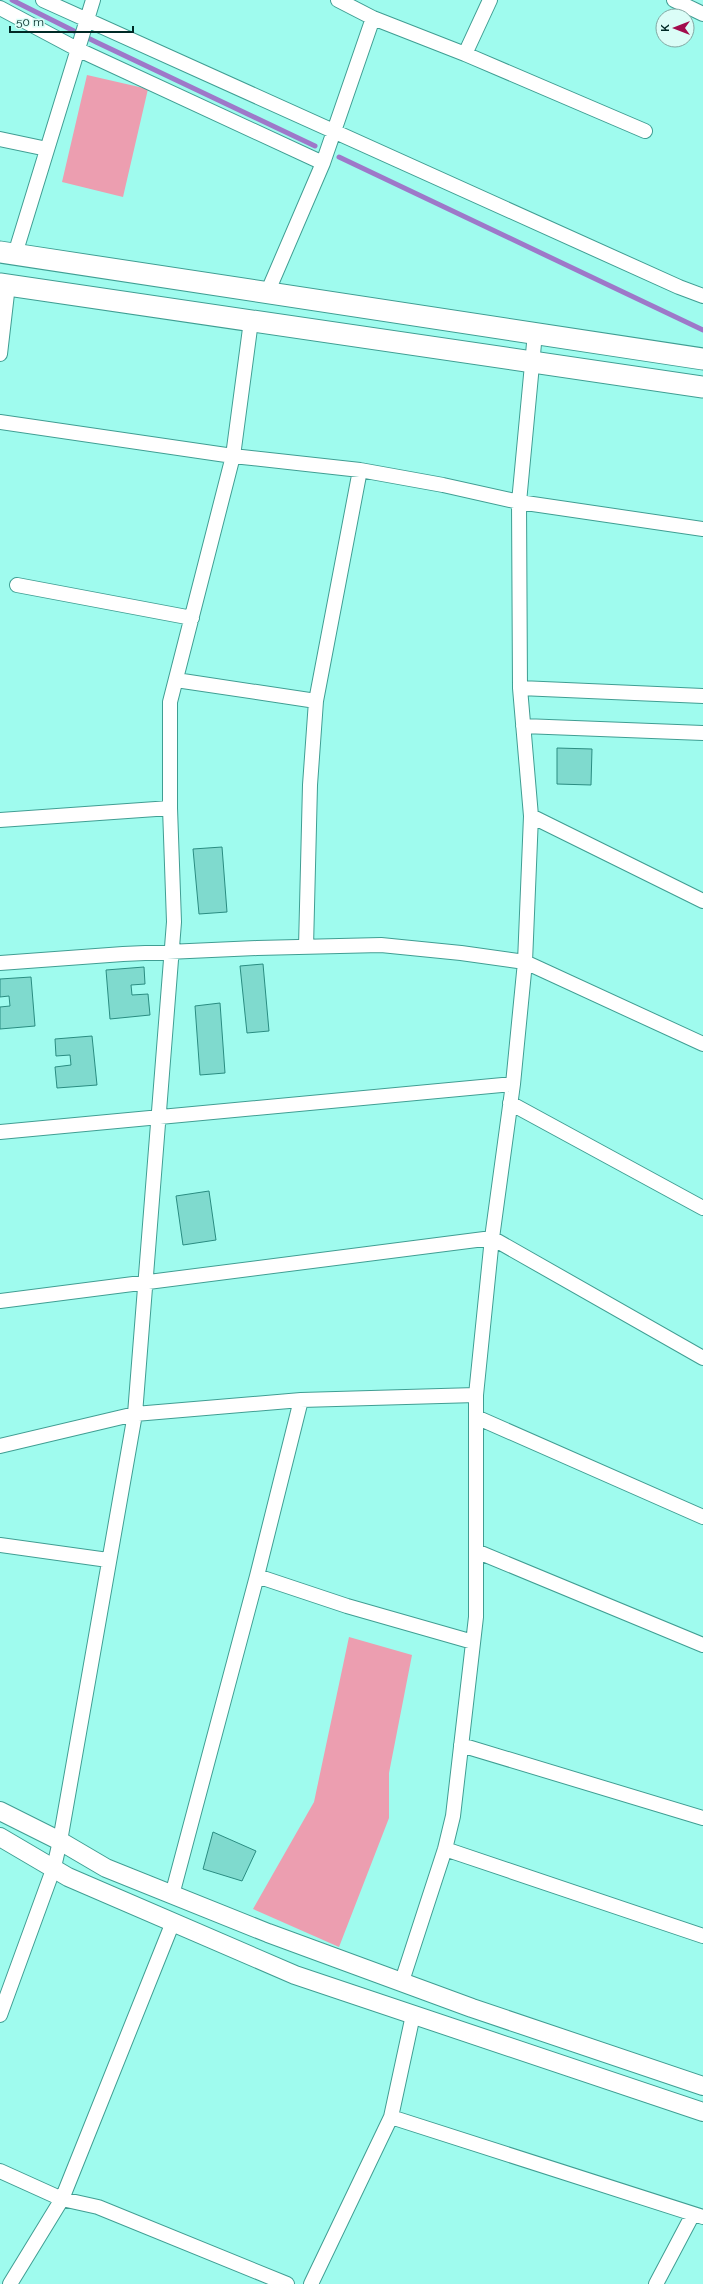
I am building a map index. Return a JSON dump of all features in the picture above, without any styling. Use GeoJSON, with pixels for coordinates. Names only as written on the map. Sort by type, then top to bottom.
{"type":"FeatureCollection","features":[{"type":"Feature","properties":{"kind":"main road"},"geometry":{"type":"LineString","coordinates":[[8,253],[268,291],[703,359]]}},
{"type":"Feature","properties":{"kind":"main road"},"geometry":{"type":"LineString","coordinates":[[4,285],[703,387]]}},
{"type":"Feature","properties":{"kind":"street"},"geometry":{"type":"LineString","coordinates":[[43,0],[86,22],[334,130],[679,287],[703,296]]}},
{"type":"Feature","properties":{"kind":"street"},"geometry":{"type":"LineString","coordinates":[[8,253],[47,149],[93,0]]}},
{"type":"Feature","properties":{"kind":"street"},"geometry":{"type":"LineString","coordinates":[[465,54],[490,0]]}},
{"type":"Feature","properties":{"kind":"street"},"geometry":{"type":"LineString","coordinates":[[674,0],[689,3],[703,14]]}},
{"type":"Feature","properties":{"kind":"street"},"geometry":{"type":"LineString","coordinates":[[343,1],[373,18],[465,54],[645,130]]}},
{"type":"Feature","properties":{"kind":"street"},"geometry":{"type":"LineString","coordinates":[[0,8],[323,163]]}},
{"type":"Feature","properties":{"kind":"street"},"geometry":{"type":"LineString","coordinates":[[268,291],[323,163],[373,18]]}},
{"type":"Feature","properties":{"kind":"street"},"geometry":{"type":"LineString","coordinates":[[0,139],[47,149]]}},
{"type":"Feature","properties":{"kind":"street"},"geometry":{"type":"LineString","coordinates":[[0,354],[4,285]]}},
{"type":"Feature","properties":{"kind":"street"},"geometry":{"type":"LineString","coordinates":[[0,2015],[54,1866],[60,1841],[108,1560],[135,1414],[174,922],[170,808],[170,702],[232,456],[251,321]]}},
{"type":"Feature","properties":{"kind":"street"},"geometry":{"type":"LineString","coordinates":[[402,1981],[445,1849],[453,1816],[476,1616],[476,1395],[492,1238],[513,1084],[526,962],[531,816],[520,688],[520,502],[531,362],[535,333]]}},
{"type":"Feature","properties":{"kind":"street"},"geometry":{"type":"LineString","coordinates":[[0,422],[232,456],[360,470],[443,485],[520,502],[703,529]]}},
{"type":"Feature","properties":{"kind":"street"},"geometry":{"type":"LineString","coordinates":[[306,947],[310,785],[316,701],[360,470]]}},
{"type":"Feature","properties":{"kind":"street"},"geometry":{"type":"LineString","coordinates":[[17,585],[192,618]]}},
{"type":"Feature","properties":{"kind":"street"},"geometry":{"type":"LineString","coordinates":[[176,680],[316,701]]}},
{"type":"Feature","properties":{"kind":"street"},"geometry":{"type":"LineString","coordinates":[[520,688],[703,696]]}},
{"type":"Feature","properties":{"kind":"street"},"geometry":{"type":"LineString","coordinates":[[523,726],[703,733]]}},
{"type":"Feature","properties":{"kind":"street"},"geometry":{"type":"LineString","coordinates":[[0,820],[170,808]]}},
{"type":"Feature","properties":{"kind":"street"},"geometry":{"type":"LineString","coordinates":[[531,816],[703,901]]}},
{"type":"Feature","properties":{"kind":"street"},"geometry":{"type":"LineString","coordinates":[[0,963],[172,952],[380,945],[461,953],[526,962],[703,1044]]}},
{"type":"Feature","properties":{"kind":"street"},"geometry":{"type":"LineString","coordinates":[[0,1132],[513,1084]]}},
{"type":"Feature","properties":{"kind":"street"},"geometry":{"type":"LineString","coordinates":[[510,1103],[703,1208]]}},
{"type":"Feature","properties":{"kind":"street"},"geometry":{"type":"LineString","coordinates":[[0,1302],[492,1238],[703,1358]]}},
{"type":"Feature","properties":{"kind":"street"},"geometry":{"type":"LineString","coordinates":[[0,1446],[135,1414],[301,1400],[476,1395]]}},
{"type":"Feature","properties":{"kind":"street"},"geometry":{"type":"LineString","coordinates":[[172,1895],[257,1576],[301,1400]]}},
{"type":"Feature","properties":{"kind":"street"},"geometry":{"type":"LineString","coordinates":[[476,1417],[702,1512]]}},
{"type":"Feature","properties":{"kind":"street"},"geometry":{"type":"LineString","coordinates":[[0,1545],[108,1560]]}},
{"type":"Feature","properties":{"kind":"street"},"geometry":{"type":"LineString","coordinates":[[476,1551],[703,1645]]}},
{"type":"Feature","properties":{"kind":"street"},"geometry":{"type":"LineString","coordinates":[[257,1576],[347,1606],[473,1642]]}},
{"type":"Feature","properties":{"kind":"street"},"geometry":{"type":"LineString","coordinates":[[461,1745],[703,1818]]}},
{"type":"Feature","properties":{"kind":"street"},"geometry":{"type":"LineString","coordinates":[[0,1811],[60,1841],[106,1868],[268,1933],[472,2008],[703,2086]]}},
{"type":"Feature","properties":{"kind":"street"},"geometry":{"type":"LineString","coordinates":[[0,1837],[54,1866],[68,1877],[296,1975],[703,2112]]}},
{"type":"Feature","properties":{"kind":"street"},"geometry":{"type":"LineString","coordinates":[[445,1849],[703,1936]]}},
{"type":"Feature","properties":{"kind":"street"},"geometry":{"type":"LineString","coordinates":[[10,2284],[62,2199],[173,1922]]}},
{"type":"Feature","properties":{"kind":"street"},"geometry":{"type":"LineString","coordinates":[[311,2284],[391,2117],[414,2015]]}},
{"type":"Feature","properties":{"kind":"street"},"geometry":{"type":"LineString","coordinates":[[391,2117],[698,2216],[656,2284]]}},
{"type":"Feature","properties":{"kind":"street"},"geometry":{"type":"LineString","coordinates":[[0,2171],[62,2199],[98,2207],[287,2284]]}},
{"type":"Feature","properties":{"kind":"shaded area"},"geometry":{"type":"Polygon","coordinates":[[[87,75],[148,89],[123,197],[62,182],[87,75]]]}},
{"type":"Feature","properties":{"kind":"shaded area"},"geometry":{"type":"Polygon","coordinates":[[[349,1637],[412,1655],[389,1773],[389,1818],[339,1947],[253,1909],[314,1802],[349,1637]]]}},
{"type":"Feature","properties":{"kind":"building"},"geometry":{"type":"Polygon","coordinates":[[[557,748],[592,749],[591,785],[557,784],[557,748]]]}},
{"type":"Feature","properties":{"kind":"building"},"geometry":{"type":"Polygon","coordinates":[[[222,847],[227,912],[199,914],[193,849],[222,847]]]}},
{"type":"Feature","properties":{"kind":"building"},"geometry":{"type":"Polygon","coordinates":[[[263,964],[269,1031],[247,1033],[240,966],[263,964]]]}},
{"type":"Feature","properties":{"kind":"building"},"geometry":{"type":"Polygon","coordinates":[[[144,967],[145,984],[131,985],[132,995],[148,994],[150,1015],[110,1019],[106,970],[144,967]]]}},
{"type":"Feature","properties":{"kind":"building"},"geometry":{"type":"Polygon","coordinates":[[[31,977],[35,1026],[0,1029],[0,1007],[10,1006],[9,996],[0,997],[0,979],[31,977]]]}},
{"type":"Feature","properties":{"kind":"building"},"geometry":{"type":"Polygon","coordinates":[[[220,1003],[225,1073],[200,1075],[195,1006],[220,1003]]]}},
{"type":"Feature","properties":{"kind":"building"},"geometry":{"type":"Polygon","coordinates":[[[92,1036],[97,1085],[57,1088],[55,1067],[71,1065],[70,1055],[56,1056],[55,1039],[92,1036]]]}},
{"type":"Feature","properties":{"kind":"building"},"geometry":{"type":"Polygon","coordinates":[[[209,1191],[216,1240],[183,1245],[176,1196],[209,1191]]]}},
{"type":"Feature","properties":{"kind":"building"},"geometry":{"type":"Polygon","coordinates":[[[213,1832],[256,1851],[242,1881],[203,1869],[213,1832]]]}},
{"type":"Feature","properties":{"kind":"waterway"},"geometry":{"type":"LineString","coordinates":[[12,0],[96,42],[315,146]]}},
{"type":"Feature","properties":{"kind":"waterway"},"geometry":{"type":"LineString","coordinates":[[339,157],[703,330]]}}]}
